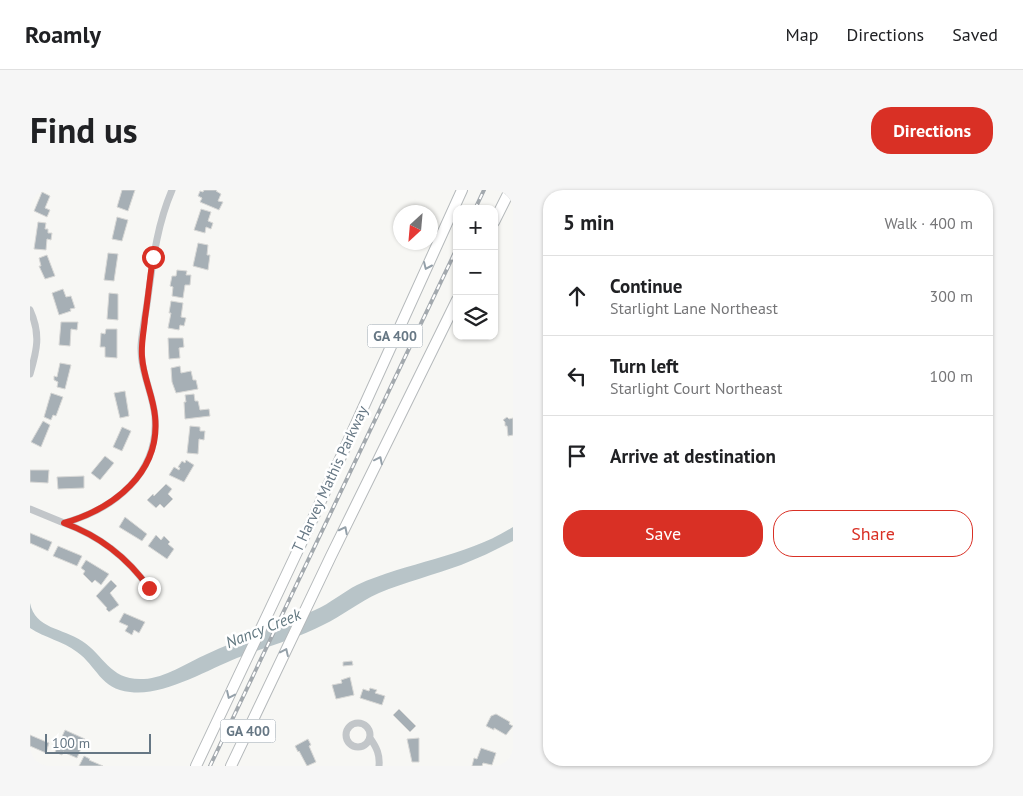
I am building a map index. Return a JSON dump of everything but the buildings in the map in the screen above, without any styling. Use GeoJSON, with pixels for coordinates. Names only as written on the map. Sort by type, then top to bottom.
{"type":"FeatureCollection","features":[{"type":"Feature","properties":{"kind":"highway","name":"T Harvey Mathis Parkway"},"geometry":{"type":"LineString","coordinates":[[196,766],[288,571],[462,190]]}},
{"type":"Feature","properties":{"kind":"highway"},"geometry":{"type":"LineString","coordinates":[[498,214],[510,190]]}},
{"type":"Feature","properties":{"kind":"highway","name":"GA 400"},"geometry":{"type":"LineString","coordinates":[[231,766],[331,556],[453,308]]}},
{"type":"Feature","properties":{"kind":"street"},"geometry":{"type":"LineString","coordinates":[[64,523],[93,513],[119,496],[136,480],[149,455],[154,436],[155,418],[143,369],[142,346],[155,240],[172,190]]}},
{"type":"Feature","properties":{"kind":"street"},"geometry":{"type":"LineString","coordinates":[[30,310],[37,331],[38,342],[30,374]]}},
{"type":"Feature","properties":{"kind":"street"},"geometry":{"type":"LineString","coordinates":[[30,509],[89,533],[112,548],[132,566],[149,588]]}},
{"type":"Feature","properties":{"kind":"street"},"geometry":{"type":"LineString","coordinates":[[370,738],[376,747],[379,766]]}},
{"type":"Feature","properties":{"kind":"shaded area"},"geometry":{"type":"Polygon","coordinates":[[[513,527],[513,541],[487,554],[461,565],[379,593],[313,630],[237,658],[170,687],[156,690],[130,692],[120,690],[105,682],[77,652],[30,628],[30,603],[33,612],[44,623],[82,641],[116,672],[133,679],[152,678],[168,673],[220,648],[315,610],[357,585],[376,577],[476,545],[513,527]]]}},
{"type":"Feature","properties":{"kind":"railway"},"geometry":{"type":"LineString","coordinates":[[477,205],[484,190]]}},
{"type":"Feature","properties":{"kind":"railway"},"geometry":{"type":"LineString","coordinates":[[210,766],[456,250]]}},
{"type":"Feature","properties":{"kind":"route"},"geometry":{"type":"LineString","coordinates":[[149,588],[132,566],[112,548],[89,533],[64,523],[93,513],[119,496],[136,480],[149,455],[154,436],[155,418],[153,403],[143,369],[142,346],[153,257]]}},
{"type":"Feature","properties":{"kind":"water label","name":"Nancy Creek"},"geometry":{"type":"Point","coordinates":[263,628]}}]}
